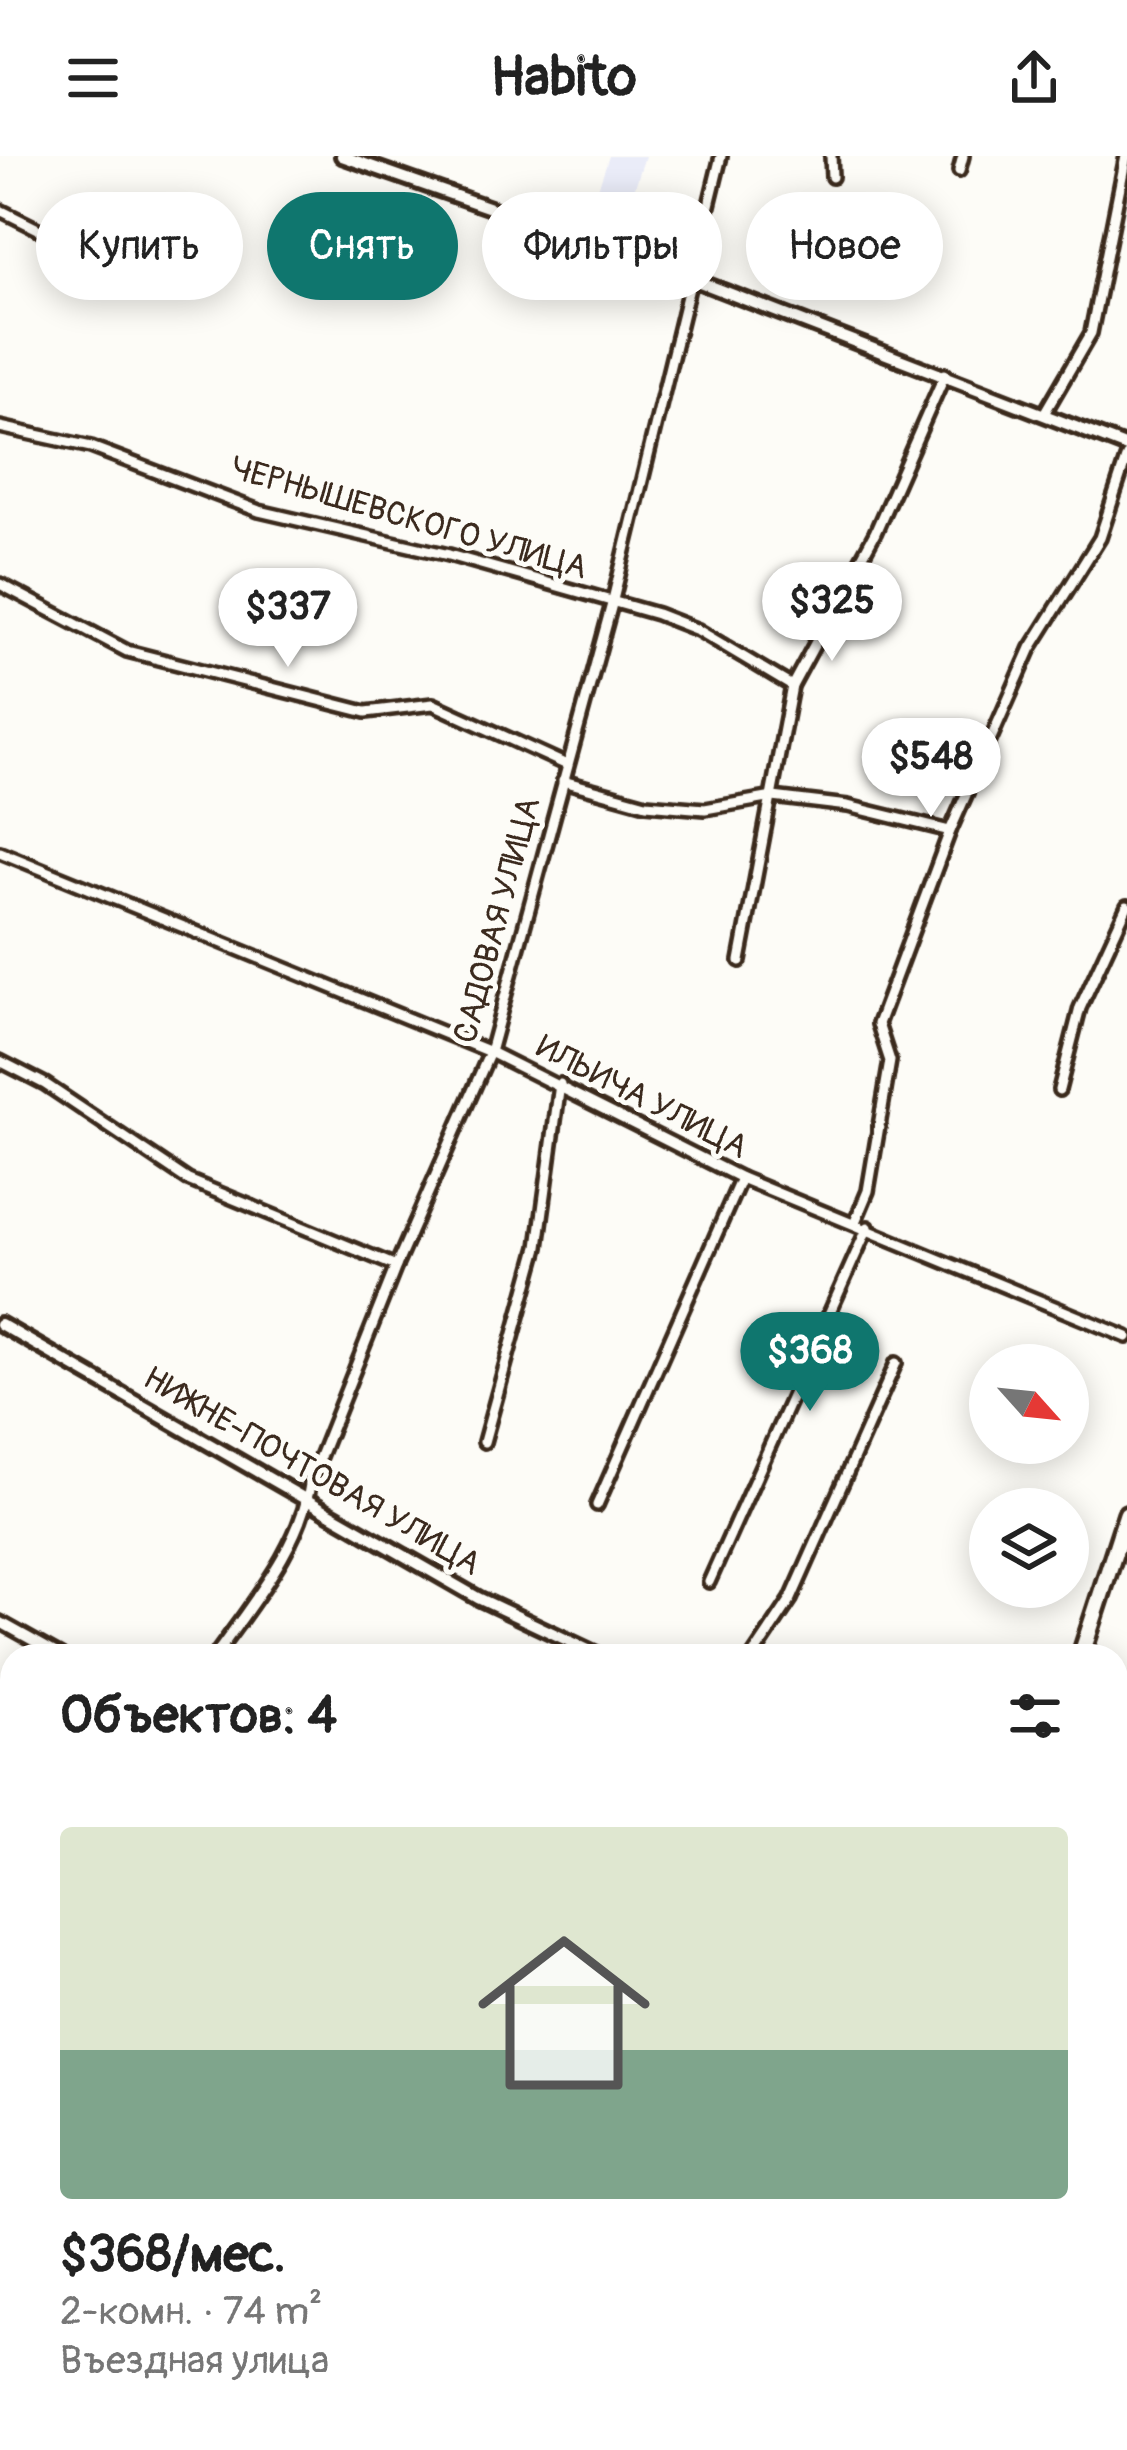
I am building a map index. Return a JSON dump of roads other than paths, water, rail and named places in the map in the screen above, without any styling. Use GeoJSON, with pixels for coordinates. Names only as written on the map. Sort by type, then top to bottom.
{"type":"FeatureCollection","features":[{"type":"Feature","properties":{"kind":"highway"},"geometry":{"type":"LineString","coordinates":[[1085,1644],[1127,1514]]}},
{"type":"Feature","properties":{"kind":"street"},"geometry":{"type":"LineString","coordinates":[[342,156],[482,205]]}},
{"type":"Feature","properties":{"kind":"street","name":"САДОВАЯ УЛИЦА"},"geometry":{"type":"LineString","coordinates":[[711,192],[721,156]]}},
{"type":"Feature","properties":{"kind":"street"},"geometry":{"type":"LineString","coordinates":[[831,156],[832,177]]}},
{"type":"Feature","properties":{"kind":"street"},"geometry":{"type":"LineString","coordinates":[[959,171],[963,156]]}},
{"type":"Feature","properties":{"kind":"street"},"geometry":{"type":"LineString","coordinates":[[1045,412],[1091,333],[1126,156]]}},
{"type":"Feature","properties":{"kind":"street"},"geometry":{"type":"LineString","coordinates":[[0,210],[36,228]]}},
{"type":"Feature","properties":{"kind":"street"},"geometry":{"type":"LineString","coordinates":[[722,290],[1127,447]]}},
{"type":"Feature","properties":{"kind":"street","name":"САДОВАЯ УЛИЦА"},"geometry":{"type":"LineString","coordinates":[[223,1644],[273,1574],[308,1504],[311,1479],[396,1266],[490,1052],[612,604],[683,300]]}},
{"type":"Feature","properties":{"kind":"street"},"geometry":{"type":"LineString","coordinates":[[740,961],[792,686],[857,570],[946,374]]}},
{"type":"Feature","properties":{"kind":"street","name":"ЧЕРНЫШЕВСКОГО УЛИЦА"},"geometry":{"type":"LineString","coordinates":[[0,427],[91,447],[259,511],[449,555],[698,630],[792,686]]}},
{"type":"Feature","properties":{"kind":"street"},"geometry":{"type":"LineString","coordinates":[[855,1222],[868,1191],[890,1061],[878,1024],[950,831],[1031,648],[1100,538],[1127,456]]}},
{"type":"Feature","properties":{"kind":"street"},"geometry":{"type":"LineString","coordinates":[[0,584],[63,622],[128,651],[365,712],[433,704],[567,765]]}},
{"type":"Feature","properties":{"kind":"street"},"geometry":{"type":"LineString","coordinates":[[563,781],[646,804],[705,809],[772,797],[848,806],[950,831]]}},
{"type":"Feature","properties":{"kind":"street","name":"ИЛЬИЧА УЛИЦА"},"geometry":{"type":"LineString","coordinates":[[0,852],[490,1052],[741,1178],[1127,1337]]}},
{"type":"Feature","properties":{"kind":"street"},"geometry":{"type":"LineString","coordinates":[[1059,1090],[1079,1008],[1127,906]]}},
{"type":"Feature","properties":{"kind":"street"},"geometry":{"type":"LineString","coordinates":[[0,1061],[45,1084],[188,1180],[396,1266]]}},
{"type":"Feature","properties":{"kind":"street"},"geometry":{"type":"LineString","coordinates":[[484,1442],[538,1247],[560,1084]]}},
{"type":"Feature","properties":{"kind":"street"},"geometry":{"type":"LineString","coordinates":[[598,1505],[741,1178]]}},
{"type":"Feature","properties":{"kind":"street"},"geometry":{"type":"LineString","coordinates":[[709,1582],[868,1227]]}},
{"type":"Feature","properties":{"kind":"street","name":"НИЖНЕ-ПОЧТОВАЯ УЛИЦА"},"geometry":{"type":"LineString","coordinates":[[0,1324],[308,1504],[478,1598],[576,1644]]}},
{"type":"Feature","properties":{"kind":"street"},"geometry":{"type":"LineString","coordinates":[[761,1644],[791,1598],[896,1364]]}},
{"type":"Feature","properties":{"kind":"street"},"geometry":{"type":"LineString","coordinates":[[0,1622],[39,1644]]}}]}
